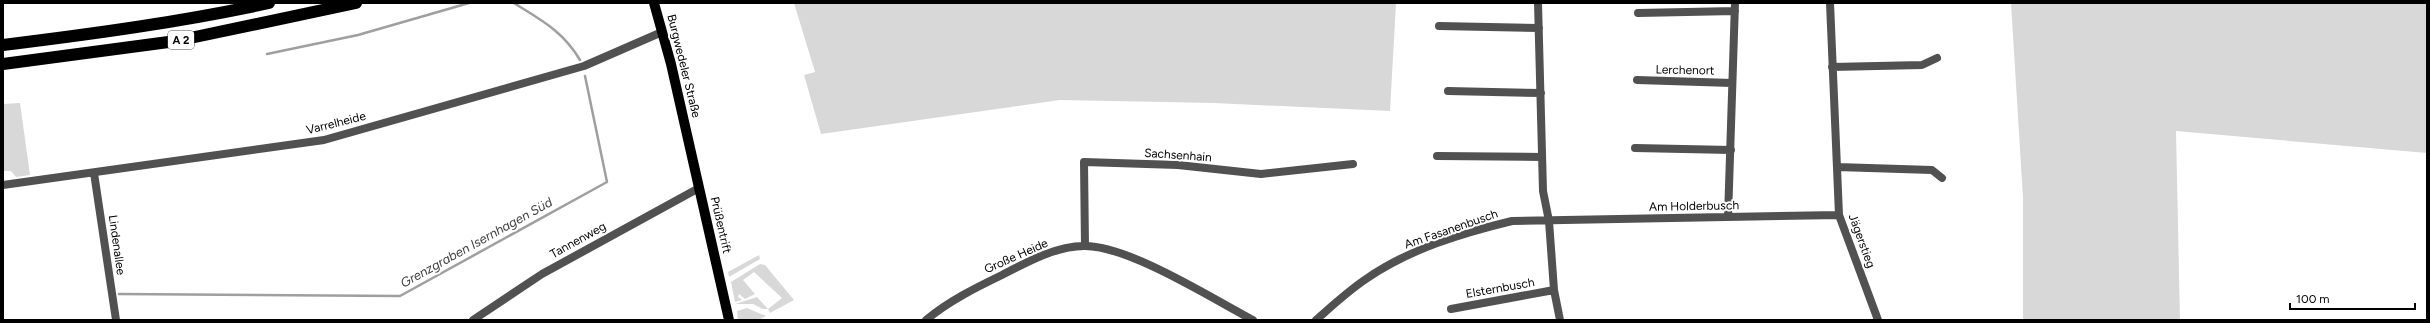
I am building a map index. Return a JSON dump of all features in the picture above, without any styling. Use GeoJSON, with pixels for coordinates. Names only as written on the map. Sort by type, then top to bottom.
{"type":"FeatureCollection","features":[{"type":"Feature","properties":{"kind":"highway","name":"A 2"},"geometry":{"type":"LineString","coordinates":[[3,44],[160,24],[269,3]]}},
{"type":"Feature","properties":{"kind":"highway","name":"A 2"},"geometry":{"type":"LineString","coordinates":[[3,64],[176,41],[356,3]]}},
{"type":"Feature","properties":{"kind":"main road","name":"Burgwedeler Straße"},"geometry":{"type":"LineString","coordinates":[[654,3],[687,136]]}},
{"type":"Feature","properties":{"kind":"main road","name":"Prüßentrift"},"geometry":{"type":"LineString","coordinates":[[687,136],[729,320]]}},
{"type":"Feature","properties":{"kind":"street"},"geometry":{"type":"LineString","coordinates":[[1538,3],[1543,191],[1549,221],[1554,290],[1560,320]]}},
{"type":"Feature","properties":{"kind":"street","name":"Jägerstieg"},"geometry":{"type":"LineString","coordinates":[[1830,3],[1839,215],[1878,320]]}},
{"type":"Feature","properties":{"kind":"street"},"geometry":{"type":"LineString","coordinates":[[1638,13],[1735,7],[1728,217]]}},
{"type":"Feature","properties":{"kind":"street"},"geometry":{"type":"LineString","coordinates":[[1439,26],[1539,28]]}},
{"type":"Feature","properties":{"kind":"street","name":"Varrelheide"},"geometry":{"type":"LineString","coordinates":[[3,185],[324,140],[584,66],[662,32]]}},
{"type":"Feature","properties":{"kind":"street"},"geometry":{"type":"LineString","coordinates":[[1832,67],[1922,65],[1937,58]]}},
{"type":"Feature","properties":{"kind":"street","name":"Lerchenort"},"geometry":{"type":"LineString","coordinates":[[1636,80],[1732,83]]}},
{"type":"Feature","properties":{"kind":"street"},"geometry":{"type":"LineString","coordinates":[[1448,91],[1541,93]]}},
{"type":"Feature","properties":{"kind":"street"},"geometry":{"type":"LineString","coordinates":[[1635,148],[1730,150]]}},
{"type":"Feature","properties":{"kind":"street"},"geometry":{"type":"LineString","coordinates":[[1437,156],[1542,157]]}},
{"type":"Feature","properties":{"kind":"street","name":"Sachsenhain"},"geometry":{"type":"LineString","coordinates":[[1085,246],[1084,162],[1178,165],[1261,174],[1353,164]]}},
{"type":"Feature","properties":{"kind":"street"},"geometry":{"type":"LineString","coordinates":[[1837,167],[1932,170],[1942,178]]}},
{"type":"Feature","properties":{"kind":"street","name":"Lindenallee"},"geometry":{"type":"LineString","coordinates":[[94,172],[116,320]]}},
{"type":"Feature","properties":{"kind":"street","name":"Tannenweg"},"geometry":{"type":"LineString","coordinates":[[473,320],[542,274],[699,188]]}},
{"type":"Feature","properties":{"kind":"street","name":"Am Holderbusch"},"geometry":{"type":"LineString","coordinates":[[1549,221],[1839,215]]}},
{"type":"Feature","properties":{"kind":"street","name":"Am Fasanenbusch"},"geometry":{"type":"LineString","coordinates":[[1316,320],[1366,279],[1411,253],[1489,227],[1512,221],[1549,221]]}},
{"type":"Feature","properties":{"kind":"street","name":"Große Heide"},"geometry":{"type":"LineString","coordinates":[[926,320],[954,300],[1027,262],[1047,254],[1085,246],[1107,249],[1140,260],[1253,320]]}},
{"type":"Feature","properties":{"kind":"street","name":"Elsternbusch"},"geometry":{"type":"LineString","coordinates":[[1451,309],[1554,290]]}},
{"type":"Feature","properties":{"kind":"shaded area"},"geometry":{"type":"Polygon","coordinates":[[[794,3],[1396,3],[1390,111],[1214,103],[1060,100],[821,134],[804,75],[815,72],[794,3]]]}},
{"type":"Feature","properties":{"kind":"shaded area"},"geometry":{"type":"Polygon","coordinates":[[[2011,3],[2427,3],[2427,153],[2176,131],[2180,320],[2023,320],[2023,198],[2011,3]]]}},
{"type":"Feature","properties":{"kind":"shaded area"},"geometry":{"type":"Polygon","coordinates":[[[20,103],[30,175],[16,177],[11,171],[3,171],[3,104],[20,103]]]}},
{"type":"Feature","properties":{"kind":"shaded area"},"geometry":{"type":"Polygon","coordinates":[[[759,255],[760,259],[729,277],[728,272],[759,255]]]}},
{"type":"Feature","properties":{"kind":"shaded area"},"geometry":{"type":"Polygon","coordinates":[[[760,264],[765,265],[794,300],[770,313],[768,309],[782,298],[754,272],[743,280],[755,294],[745,299],[739,294],[738,297],[742,300],[735,302],[731,282],[760,264]]]}},
{"type":"Feature","properties":{"kind":"shaded area"},"geometry":{"type":"Polygon","coordinates":[[[757,297],[768,309],[763,309],[753,304],[735,304],[757,297]]]}},
{"type":"Feature","properties":{"kind":"shaded area"},"geometry":{"type":"Polygon","coordinates":[[[747,308],[766,316],[758,320],[738,320],[737,311],[747,308]]]}},
{"type":"Feature","properties":{"kind":"waterway"},"geometry":{"type":"LineString","coordinates":[[267,54],[358,35],[469,3]]}},
{"type":"Feature","properties":{"kind":"waterway","name":"Grenzgraben Isernhagen Süd"},"geometry":{"type":"LineString","coordinates":[[514,3],[551,27],[566,41],[580,60]]}},
{"type":"Feature","properties":{"kind":"waterway","name":"Grenzgraben Isernhagen Süd"},"geometry":{"type":"LineString","coordinates":[[119,294],[400,296],[607,182],[585,76]]}}]}
